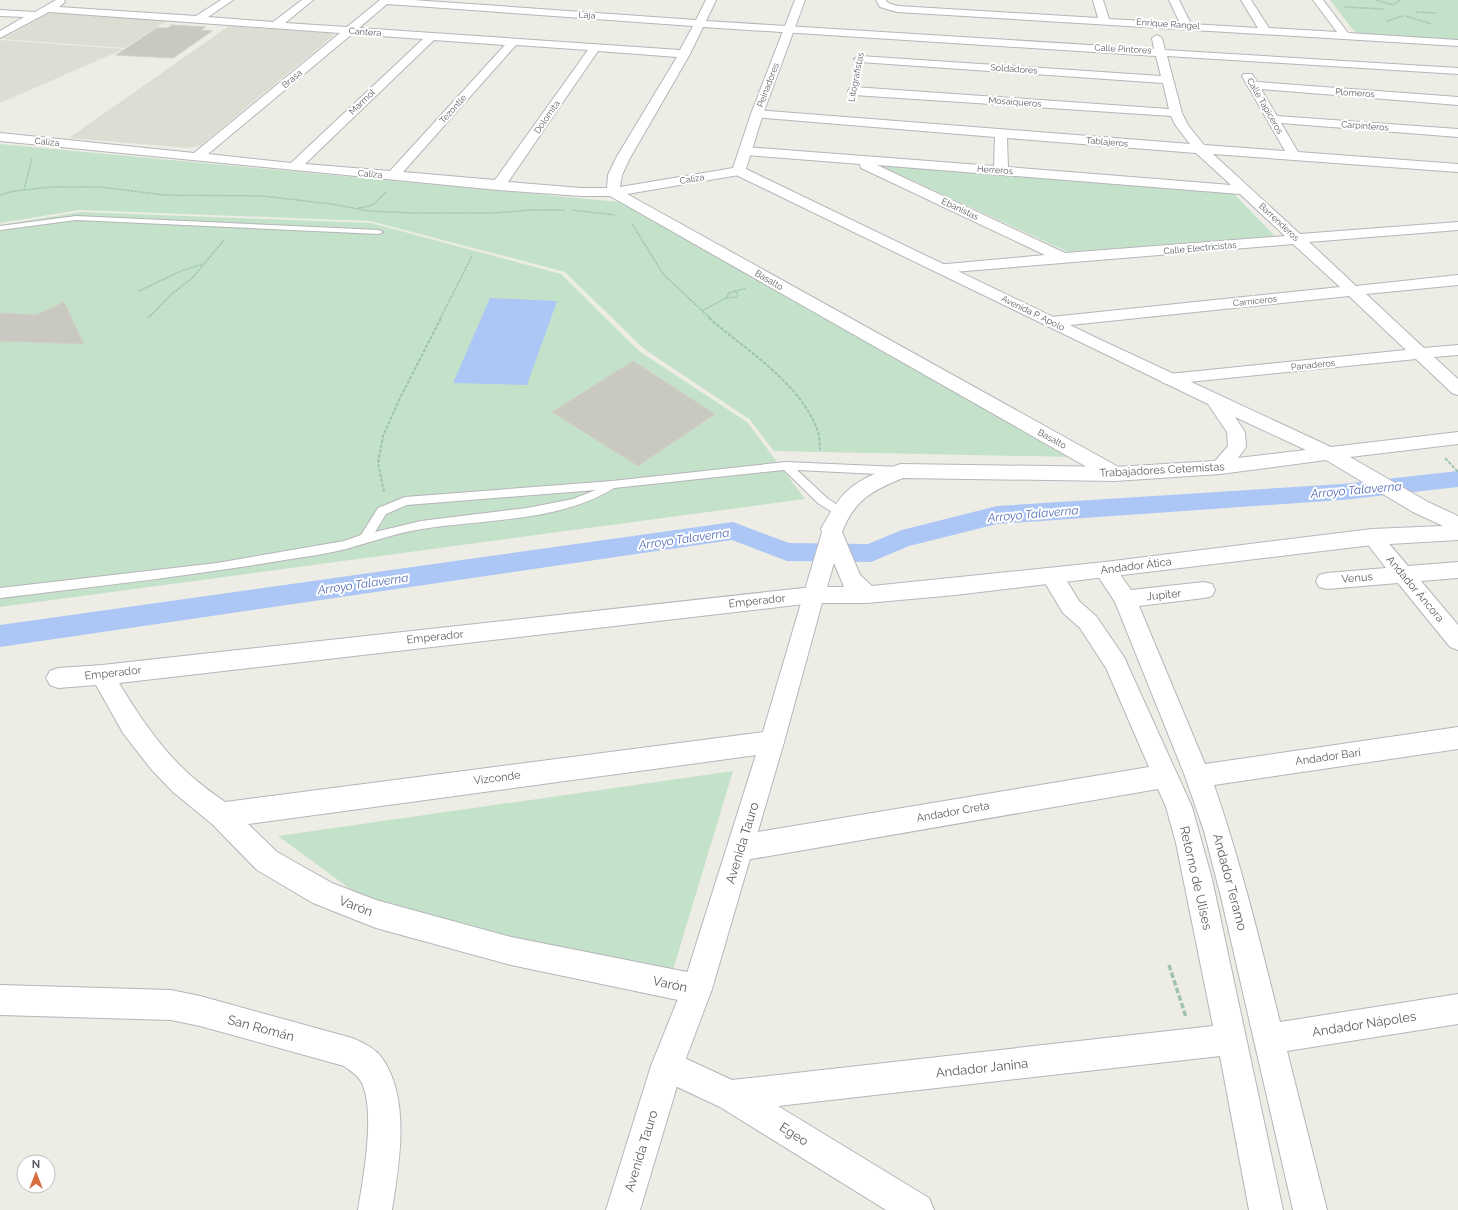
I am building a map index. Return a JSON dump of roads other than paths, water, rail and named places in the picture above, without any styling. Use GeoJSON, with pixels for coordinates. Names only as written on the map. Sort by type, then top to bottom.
{"type":"FeatureCollection","features":[{"type":"Feature","properties":{"kind":"street"},"geometry":{"type":"LineString","coordinates":[[0,35],[64,0]]}},
{"type":"Feature","properties":{"kind":"street"},"geometry":{"type":"LineString","coordinates":[[198,20],[228,0]]}},
{"type":"Feature","properties":{"kind":"street"},"geometry":{"type":"LineString","coordinates":[[274,26],[308,0]]}},
{"type":"Feature","properties":{"kind":"street"},"geometry":{"type":"LineString","coordinates":[[613,192],[615,175],[623,158],[684,54],[698,23],[711,0]]}},
{"type":"Feature","properties":{"kind":"street","name":"Peinadores"},"geometry":{"type":"LineString","coordinates":[[738,171],[746,151],[757,114],[800,0]]}},
{"type":"Feature","properties":{"kind":"street"},"geometry":{"type":"LineString","coordinates":[[956,0],[956,13]]}},
{"type":"Feature","properties":{"kind":"street"},"geometry":{"type":"LineString","coordinates":[[1098,0],[1104,20]]}},
{"type":"Feature","properties":{"kind":"street"},"geometry":{"type":"LineString","coordinates":[[1174,0],[1186,26]]}},
{"type":"Feature","properties":{"kind":"street"},"geometry":{"type":"LineString","coordinates":[[1246,0],[1264,30]]}},
{"type":"Feature","properties":{"kind":"street","name":"Laja"},"geometry":{"type":"LineString","coordinates":[[386,1],[789,30]]}},
{"type":"Feature","properties":{"kind":"street","name":"Brasa"},"geometry":{"type":"LineString","coordinates":[[197,157],[386,1]]}},
{"type":"Feature","properties":{"kind":"street","name":"Enrique Rangel"},"geometry":{"type":"LineString","coordinates":[[881,1],[889,8],[897,9],[1104,20],[1458,43]]}},
{"type":"Feature","properties":{"kind":"street"},"geometry":{"type":"LineString","coordinates":[[1321,3],[1345,36]]}},
{"type":"Feature","properties":{"kind":"street"},"geometry":{"type":"LineString","coordinates":[[122,15],[141,4]]}},
{"type":"Feature","properties":{"kind":"street"},"geometry":{"type":"LineString","coordinates":[[1028,6],[1031,17]]}},
{"type":"Feature","properties":{"kind":"street","name":"Cantera"},"geometry":{"type":"LineString","coordinates":[[47,9],[684,54]]}},
{"type":"Feature","properties":{"kind":"street"},"geometry":{"type":"LineString","coordinates":[[0,13],[36,15]]}},
{"type":"Feature","properties":{"kind":"street","name":"Barrenderos"},"geometry":{"type":"LineString","coordinates":[[1152,23],[1176,112],[1182,126],[1200,149],[1458,389]]}},
{"type":"Feature","properties":{"kind":"street","name":"Calle Pintores"},"geometry":{"type":"LineString","coordinates":[[789,30],[1237,56],[1458,71]]}},
{"type":"Feature","properties":{"kind":"street","name":"Litografistas"},"geometry":{"type":"LineString","coordinates":[[849,113],[864,34]]}},
{"type":"Feature","properties":{"kind":"street","name":"Marmol"},"geometry":{"type":"LineString","coordinates":[[294,167],[431,36]]}},
{"type":"Feature","properties":{"kind":"street","name":"Tezontle"},"geometry":{"type":"LineString","coordinates":[[393,176],[513,42]]}},
{"type":"Feature","properties":{"kind":"street","name":"Dolomita"},"geometry":{"type":"LineString","coordinates":[[498,186],[595,48]]}},
{"type":"Feature","properties":{"kind":"street","name":"Calle Tapiceros"},"geometry":{"type":"LineString","coordinates":[[1237,56],[1294,156]]}},
{"type":"Feature","properties":{"kind":"street","name":"Soldadores"},"geometry":{"type":"LineString","coordinates":[[860,59],[1168,80]]}},
{"type":"Feature","properties":{"kind":"street","name":"Plomeros"},"geometry":{"type":"LineString","coordinates":[[1253,85],[1458,101]]}},
{"type":"Feature","properties":{"kind":"street","name":"Mosaiqueros"},"geometry":{"type":"LineString","coordinates":[[854,91],[1176,112]]}},
{"type":"Feature","properties":{"kind":"street","name":"Tablajeros"},"geometry":{"type":"LineString","coordinates":[[757,114],[849,113],[1001,133],[1458,168]]}},
{"type":"Feature","properties":{"kind":"street","name":"Carpinteros"},"geometry":{"type":"LineString","coordinates":[[1272,119],[1458,133]]}},
{"type":"Feature","properties":{"kind":"street"},"geometry":{"type":"LineString","coordinates":[[1001,133],[1001,170]]}},
{"type":"Feature","properties":{"kind":"street","name":"Caliza"},"geometry":{"type":"LineString","coordinates":[[0,137],[294,167],[561,191],[613,192],[738,171]]}},
{"type":"Feature","properties":{"kind":"street","name":"Herreros"},"geometry":{"type":"LineString","coordinates":[[746,151],[1244,190]]}},
{"type":"Feature","properties":{"kind":"street","name":"Ebanistas"},"geometry":{"type":"LineString","coordinates":[[856,160],[1064,259]]}},
{"type":"Feature","properties":{"kind":"street","name":"Avenida P. Apolo"},"geometry":{"type":"LineString","coordinates":[[738,171],[1169,379],[1329,453],[1361,472],[1443,527]]}},
{"type":"Feature","properties":{"kind":"street","name":"Basalto"},"geometry":{"type":"LineString","coordinates":[[613,192],[662,218],[1115,474]]}},
{"type":"Feature","properties":{"kind":"street","name":"Calle Electricistas"},"geometry":{"type":"LineString","coordinates":[[941,268],[1458,226]]}},
{"type":"Feature","properties":{"kind":"street","name":"Carniceros"},"geometry":{"type":"LineString","coordinates":[[1051,322],[1458,280]]}},
{"type":"Feature","properties":{"kind":"street","name":"Panaderos"},"geometry":{"type":"LineString","coordinates":[[1169,379],[1458,350]]}},
{"type":"Feature","properties":{"kind":"street"},"geometry":{"type":"LineString","coordinates":[[1214,400],[1236,432],[1237,447],[1220,467]]}},
{"type":"Feature","properties":{"kind":"street","name":"Trabajadores Cetemistas"},"geometry":{"type":"LineString","coordinates":[[867,484],[879,478],[901,471],[1115,474],[1220,467],[1458,438]]}},
{"type":"Feature","properties":{"kind":"street","name":"Avenida Tauro"},"geometry":{"type":"LineString","coordinates":[[623,1210],[667,1066],[697,989],[772,742],[836,519],[853,495],[867,484]]}},
{"type":"Feature","properties":{"kind":"street"},"geometry":{"type":"LineString","coordinates":[[836,519],[851,580],[867,595]]}},
{"type":"Feature","properties":{"kind":"street"},"geometry":{"type":"LineString","coordinates":[[1443,527],[1458,524]]}},
{"type":"Feature","properties":{"kind":"street","name":"Andador Ática"},"geometry":{"type":"LineString","coordinates":[[816,588],[867,595],[1105,570],[1443,527]]}},
{"type":"Feature","properties":{"kind":"street","name":"Andador Áncora"},"geometry":{"type":"LineString","coordinates":[[1372,537],[1458,641]]}},
{"type":"Feature","properties":{"kind":"street","name":"Andador Teramo"},"geometry":{"type":"LineString","coordinates":[[1105,570],[1125,599],[1198,776],[1217,831],[1270,1039],[1310,1210]]}},
{"type":"Feature","properties":{"kind":"street","name":"Venus"},"geometry":{"type":"LineString","coordinates":[[1327,581],[1458,570]]}},
{"type":"Feature","properties":{"kind":"street","name":"Retorno de Ulises"},"geometry":{"type":"LineString","coordinates":[[1052,576],[1071,607],[1088,622],[1116,664],[1179,807],[1187,830],[1201,889],[1266,1210]]}},
{"type":"Feature","properties":{"kind":"street","name":"Emperador"},"geometry":{"type":"LineString","coordinates":[[58,678],[102,675],[816,588]]}},
{"type":"Feature","properties":{"kind":"street","name":"Jupiter"},"geometry":{"type":"LineString","coordinates":[[1125,599],[1204,590]]}},
{"type":"Feature","properties":{"kind":"street","name":"Varón"},"geometry":{"type":"LineString","coordinates":[[102,675],[132,726],[160,761],[182,784],[221,814],[267,861],[323,893],[376,914],[511,951],[697,989]]}},
{"type":"Feature","properties":{"kind":"street","name":"Andador Barí"},"geometry":{"type":"LineString","coordinates":[[1198,776],[1458,738]]}},
{"type":"Feature","properties":{"kind":"street","name":"Vizconde"},"geometry":{"type":"LineString","coordinates":[[221,814],[772,742]]}},
{"type":"Feature","properties":{"kind":"street","name":"Andador Creta"},"geometry":{"type":"LineString","coordinates":[[740,848],[1165,776]]}},
{"type":"Feature","properties":{"kind":"street","name":"San Román"},"geometry":{"type":"LineString","coordinates":[[0,1000],[171,1005],[352,1053],[371,1068],[379,1083],[384,1104],[383,1148],[375,1210]]}},
{"type":"Feature","properties":{"kind":"street","name":"Andador Nápoles"},"geometry":{"type":"LineString","coordinates":[[1270,1039],[1458,1009]]}},
{"type":"Feature","properties":{"kind":"street","name":"Andador Janina"},"geometry":{"type":"LineString","coordinates":[[731,1096],[1232,1039]]}},
{"type":"Feature","properties":{"kind":"street","name":"Egeo"},"geometry":{"type":"LineString","coordinates":[[667,1066],[731,1096],[917,1210]]}},
{"type":"Feature","properties":{"kind":"lane"},"geometry":{"type":"LineString","coordinates":[[0,228],[76,218],[379,232]]}},
{"type":"Feature","properties":{"kind":"lane"},"geometry":{"type":"LineString","coordinates":[[786,466],[823,501],[836,519]]}},
{"type":"Feature","properties":{"kind":"lane"},"geometry":{"type":"LineString","coordinates":[[365,538],[382,511],[405,501],[612,484],[786,466],[901,471]]}},
{"type":"Feature","properties":{"kind":"lane"},"geometry":{"type":"LineString","coordinates":[[0,593],[217,567],[345,545],[365,538],[421,525],[527,512],[574,503],[594,496],[612,484]]}},
{"type":"Feature","properties":{"kind":"water"},"geometry":{"type":"Polygon","coordinates":[[[490,298],[557,301],[527,385],[453,383],[490,298]]]}},
{"type":"Feature","properties":{"kind":"waterway","name":"Arroyo Talaverna"},"geometry":{"type":"LineString","coordinates":[[0,636],[733,531],[787,552],[871,553],[902,539],[997,515],[1342,492],[1458,479]]}}]}
